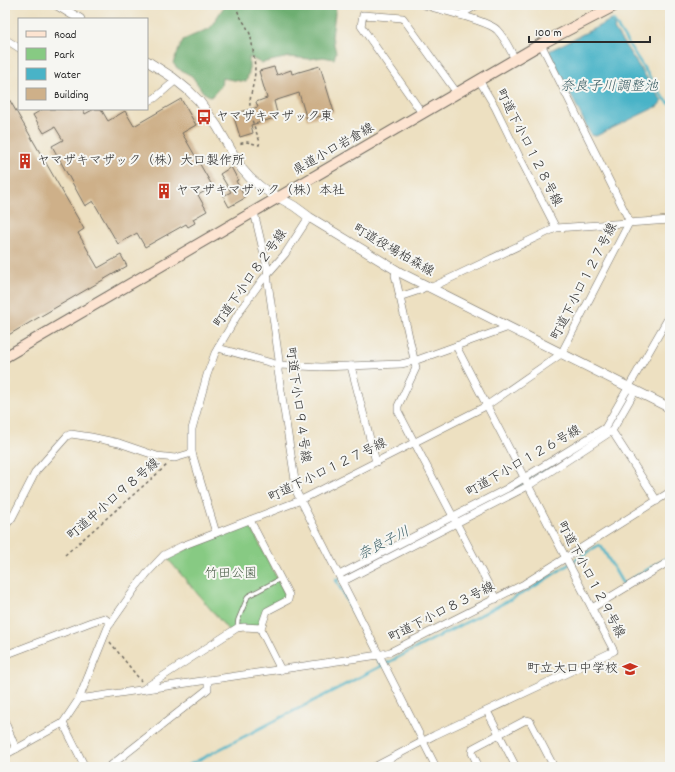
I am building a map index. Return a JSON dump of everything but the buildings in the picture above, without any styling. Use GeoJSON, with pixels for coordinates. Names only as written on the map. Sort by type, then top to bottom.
{"type":"FeatureCollection","features":[{"type":"Feature","properties":{"kind":"main road","name":"県道小口岩倉線"},"geometry":{"type":"LineString","coordinates":[[5,357],[603,8],[616,5]]}},
{"type":"Feature","properties":{"kind":"street"},"geometry":{"type":"LineString","coordinates":[[57,5],[78,18]]}},
{"type":"Feature","properties":{"kind":"street"},"geometry":{"type":"LineString","coordinates":[[424,5],[460,15],[494,27],[500,33],[515,59]]}},
{"type":"Feature","properties":{"kind":"street"},"geometry":{"type":"LineString","coordinates":[[460,15],[477,5]]}},
{"type":"Feature","properties":{"kind":"street"},"geometry":{"type":"LineString","coordinates":[[422,114],[361,26],[362,15],[403,18],[457,93]]}},
{"type":"Feature","properties":{"kind":"street"},"geometry":{"type":"LineString","coordinates":[[5,39],[18,47]]}},
{"type":"Feature","properties":{"kind":"street","name":"町道下小口１２７号線"},"geometry":{"type":"LineString","coordinates":[[216,533],[301,500],[486,406],[561,354],[629,223],[628,218],[541,44]]}},
{"type":"Feature","properties":{"kind":"street","name":"町道役場柏森線"},"geometry":{"type":"LineString","coordinates":[[148,62],[176,80],[193,96],[213,120],[244,172],[262,188],[429,287],[670,408]]}},
{"type":"Feature","properties":{"kind":"street"},"geometry":{"type":"LineString","coordinates":[[148,102],[155,98],[176,80]]}},
{"type":"Feature","properties":{"kind":"street","name":"町道下小口１２８号線"},"geometry":{"type":"LineString","coordinates":[[479,80],[495,107],[556,228]]}},
{"type":"Feature","properties":{"kind":"street","name":"町道下小口９４号線"},"geometry":{"type":"LineString","coordinates":[[254,212],[268,274],[278,371],[297,493],[436,767]]}},
{"type":"Feature","properties":{"kind":"street","name":"町道下小口８２号線"},"geometry":{"type":"LineString","coordinates":[[216,533],[192,453],[192,429],[207,375],[218,348],[241,309],[285,254],[310,217]]}},
{"type":"Feature","properties":{"kind":"street"},"geometry":{"type":"LineString","coordinates":[[400,297],[429,287],[556,228],[670,220]]}},
{"type":"Feature","properties":{"kind":"street"},"geometry":{"type":"LineString","coordinates":[[398,270],[395,276],[416,368],[398,406],[398,411],[496,599]]}},
{"type":"Feature","properties":{"kind":"street","name":"町道下小口１２６号線"},"geometry":{"type":"LineString","coordinates":[[526,482],[605,428],[632,389],[670,315]]}},
{"type":"Feature","properties":{"kind":"street"},"geometry":{"type":"LineString","coordinates":[[218,348],[278,365],[321,367],[401,364],[414,361],[509,327]]}},
{"type":"Feature","properties":{"kind":"street","name":"町道下小口１２９号線"},"geometry":{"type":"LineString","coordinates":[[374,767],[423,741],[614,651],[456,346]]}},
{"type":"Feature","properties":{"kind":"street"},"geometry":{"type":"LineString","coordinates":[[351,366],[376,462]]}},
{"type":"Feature","properties":{"kind":"street"},"geometry":{"type":"LineString","coordinates":[[340,578],[455,520],[526,482],[612,431],[632,389]]}},
{"type":"Feature","properties":{"kind":"street"},"geometry":{"type":"LineString","coordinates":[[612,431],[657,501]]}},
{"type":"Feature","properties":{"kind":"street"},"geometry":{"type":"LineString","coordinates":[[5,526],[8,517],[36,471],[62,440],[71,434],[119,443],[157,456],[175,458],[192,453]]}},
{"type":"Feature","properties":{"kind":"street","name":"町道下小口８３号線"},"geometry":{"type":"LineString","coordinates":[[79,699],[145,688],[379,655],[399,648],[524,584],[670,492]]}},
{"type":"Feature","properties":{"kind":"street"},"geometry":{"type":"LineString","coordinates":[[250,520],[289,595],[288,600],[267,611],[261,628],[281,670]]}},
{"type":"Feature","properties":{"kind":"street"},"geometry":{"type":"LineString","coordinates":[[5,755],[63,724],[79,699],[111,623],[149,570],[164,555],[182,546],[216,533]]}},
{"type":"Feature","properties":{"kind":"street"},"geometry":{"type":"LineString","coordinates":[[592,608],[670,561]]}},
{"type":"Feature","properties":{"kind":"street"},"geometry":{"type":"LineString","coordinates":[[5,655],[104,618],[111,623]]}},
{"type":"Feature","properties":{"kind":"street"},"geometry":{"type":"LineString","coordinates":[[145,688],[237,628],[261,628]]}},
{"type":"Feature","properties":{"kind":"street"},"geometry":{"type":"LineString","coordinates":[[109,767],[208,689],[208,680]]}},
{"type":"Feature","properties":{"kind":"street"},"geometry":{"type":"LineString","coordinates":[[487,711],[516,767]]}},
{"type":"Feature","properties":{"kind":"street"},"geometry":{"type":"LineString","coordinates":[[479,767],[472,753],[473,748],[526,720],[530,721],[554,767]]}},
{"type":"Feature","properties":{"kind":"street"},"geometry":{"type":"LineString","coordinates":[[5,722],[16,749]]}},
{"type":"Feature","properties":{"kind":"street"},"geometry":{"type":"LineString","coordinates":[[63,724],[85,767]]}},
{"type":"Feature","properties":{"kind":"lane"},"geometry":{"type":"LineString","coordinates":[[237,628],[238,620],[248,596],[280,579]]}},
{"type":"Feature","properties":{"kind":"path"},"geometry":{"type":"LineString","coordinates":[[236,5],[238,12],[248,29],[251,39],[255,72],[251,88],[250,108],[260,142],[259,145],[247,142],[238,144]]}},
{"type":"Feature","properties":{"kind":"path","name":"町道中小口９８号線"},"geometry":{"type":"LineString","coordinates":[[65,555],[175,458]]}},
{"type":"Feature","properties":{"kind":"path"},"geometry":{"type":"LineString","coordinates":[[105,636],[145,688]]}},
{"type":"Feature","properties":{"kind":"green space"},"geometry":{"type":"Polygon","coordinates":[[[225,5],[336,5],[332,37],[336,52],[334,59],[323,57],[310,59],[289,57],[261,63],[249,57],[249,72],[246,82],[222,78],[221,86],[211,97],[203,92],[192,76],[177,68],[173,63],[183,40],[210,28],[225,5]]]}},
{"type":"Feature","properties":{"kind":"green space","name":"竹田公園"},"geometry":{"type":"Polygon","coordinates":[[[247,526],[251,527],[286,596],[285,599],[265,610],[261,623],[256,626],[229,631],[168,559],[187,549],[247,526]]]}},
{"type":"Feature","properties":{"kind":"water","name":"奈良子川調整池"},"geometry":{"type":"Polygon","coordinates":[[[611,20],[615,27],[614,29],[662,101],[658,106],[596,136],[591,135],[549,51],[611,20]]]}},
{"type":"Feature","properties":{"kind":"waterway","name":"奈良子川"},"geometry":{"type":"LineString","coordinates":[[613,20],[662,96],[670,104]]}},
{"type":"Feature","properties":{"kind":"waterway","name":"奈良子川"},"geometry":{"type":"LineString","coordinates":[[619,412],[631,390]]}},
{"type":"Feature","properties":{"kind":"waterway","name":"奈良子川"},"geometry":{"type":"LineString","coordinates":[[505,493],[521,485],[579,448]]}},
{"type":"Feature","properties":{"kind":"waterway"},"geometry":{"type":"LineString","coordinates":[[185,767],[529,590],[599,545],[623,584],[670,556]]}},
{"type":"Feature","properties":{"kind":"waterway","name":"奈良子川"},"geometry":{"type":"LineString","coordinates":[[339,579],[336,580],[381,666]]}},
{"type":"Feature","properties":{"kind":"place","name":"ヤマザキマザック東"},"geometry":{"type":"Point","coordinates":[204,117]}},
{"type":"Feature","properties":{"kind":"place","name":"ヤマザキマザック（株）大口製作所"},"geometry":{"type":"Point","coordinates":[25,161]}},
{"type":"Feature","properties":{"kind":"place","name":"ヤマザキマザック（株）本社"},"geometry":{"type":"Point","coordinates":[164,191]}},
{"type":"Feature","properties":{"kind":"place","name":"町立大口中学校"},"geometry":{"type":"Point","coordinates":[630,669]}}]}
